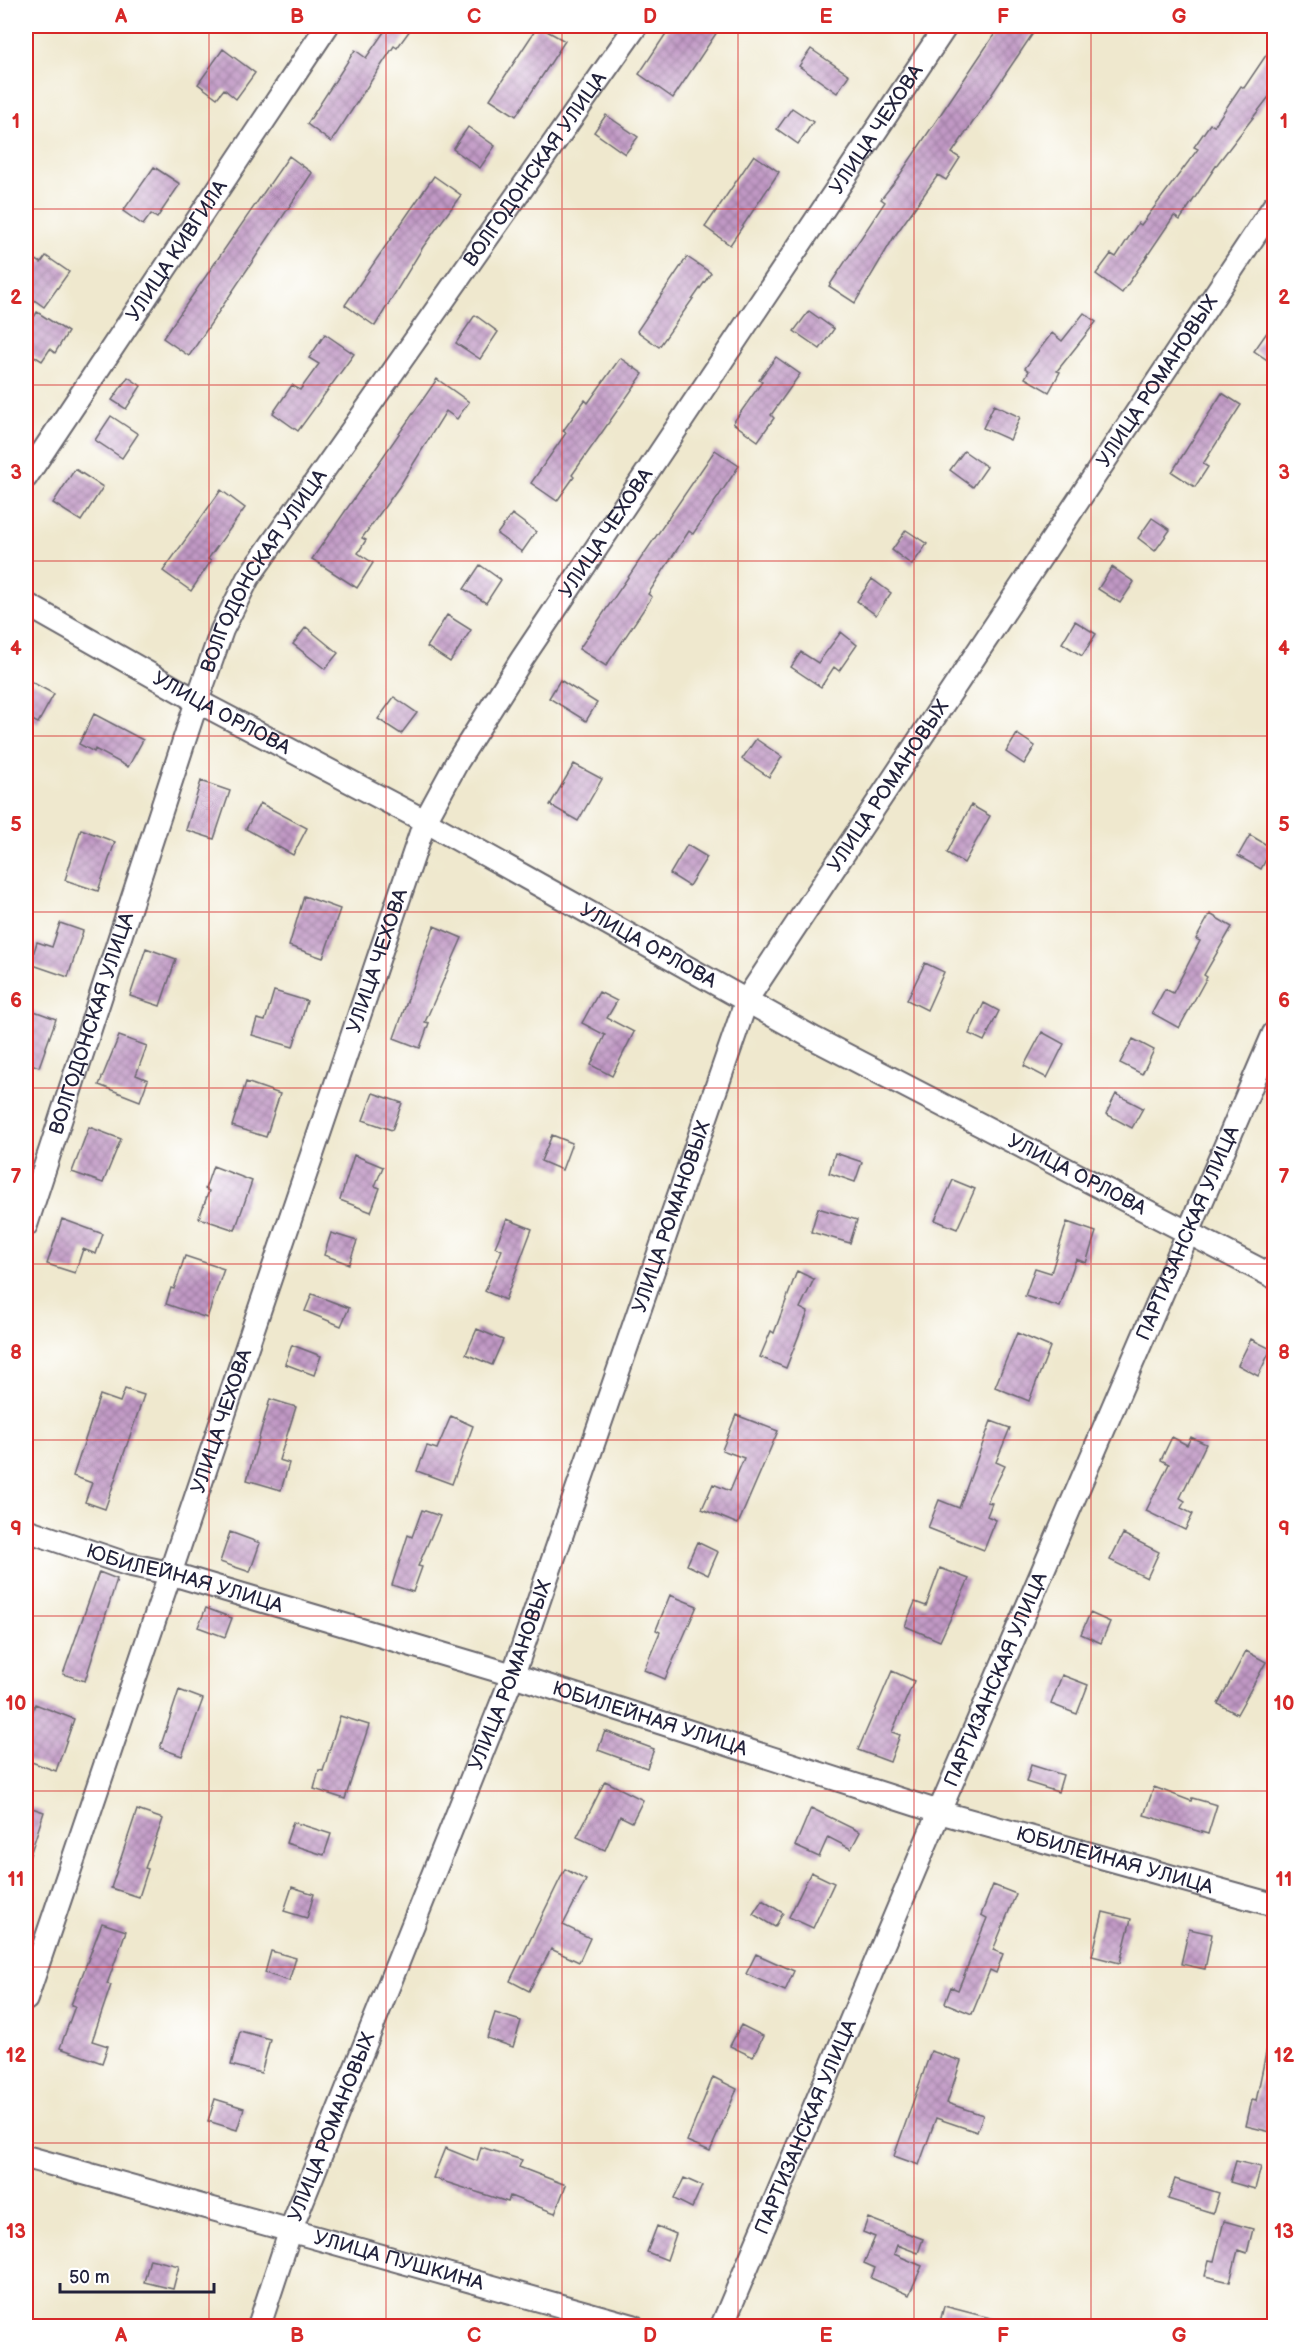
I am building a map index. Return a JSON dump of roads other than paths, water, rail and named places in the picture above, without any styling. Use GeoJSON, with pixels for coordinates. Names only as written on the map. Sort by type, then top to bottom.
{"type":"FeatureCollection","features":[{"type":"Feature","properties":{"kind":"street","name":"УЛИЦА КИВГИЛА"},"geometry":{"type":"LineString","coordinates":[[26,477],[327,26]]}},
{"type":"Feature","properties":{"kind":"street","name":"ВОЛГОДОНСКАЯ УЛИЦА"},"geometry":{"type":"LineString","coordinates":[[26,1225],[197,701],[222,630],[248,578],[636,26]]}},
{"type":"Feature","properties":{"kind":"street","name":"УЛИЦА ЧЕХОВА"},"geometry":{"type":"LineString","coordinates":[[26,1999],[425,821],[457,762],[522,659],[946,26]]}},
{"type":"Feature","properties":{"kind":"street","name":"УЛИЦА РОМАНОВЫХ"},"geometry":{"type":"LineString","coordinates":[[259,2326],[291,2229],[513,1675],[747,999],[1275,206]]}},
{"type":"Feature","properties":{"kind":"street","name":"УЛИЦА ОРЛОВА"},"geometry":{"type":"LineString","coordinates":[[26,604],[197,701],[425,821],[816,1039],[1275,1277]]}},
{"type":"Feature","properties":{"kind":"street","name":"ПАРТИЗАНСКАЯ УЛИЦА"},"geometry":{"type":"LineString","coordinates":[[722,2326],[939,1812],[1275,1033]]}},
{"type":"Feature","properties":{"kind":"street","name":"ЮБИЛЕЙНАЯ УЛИЦА"},"geometry":{"type":"LineString","coordinates":[[26,1530],[127,1564],[170,1573],[513,1675],[939,1812],[1275,1905]]}},
{"type":"Feature","properties":{"kind":"street","name":"УЛИЦА ПУШКИНА"},"geometry":{"type":"LineString","coordinates":[[26,2157],[633,2326]]}}]}
